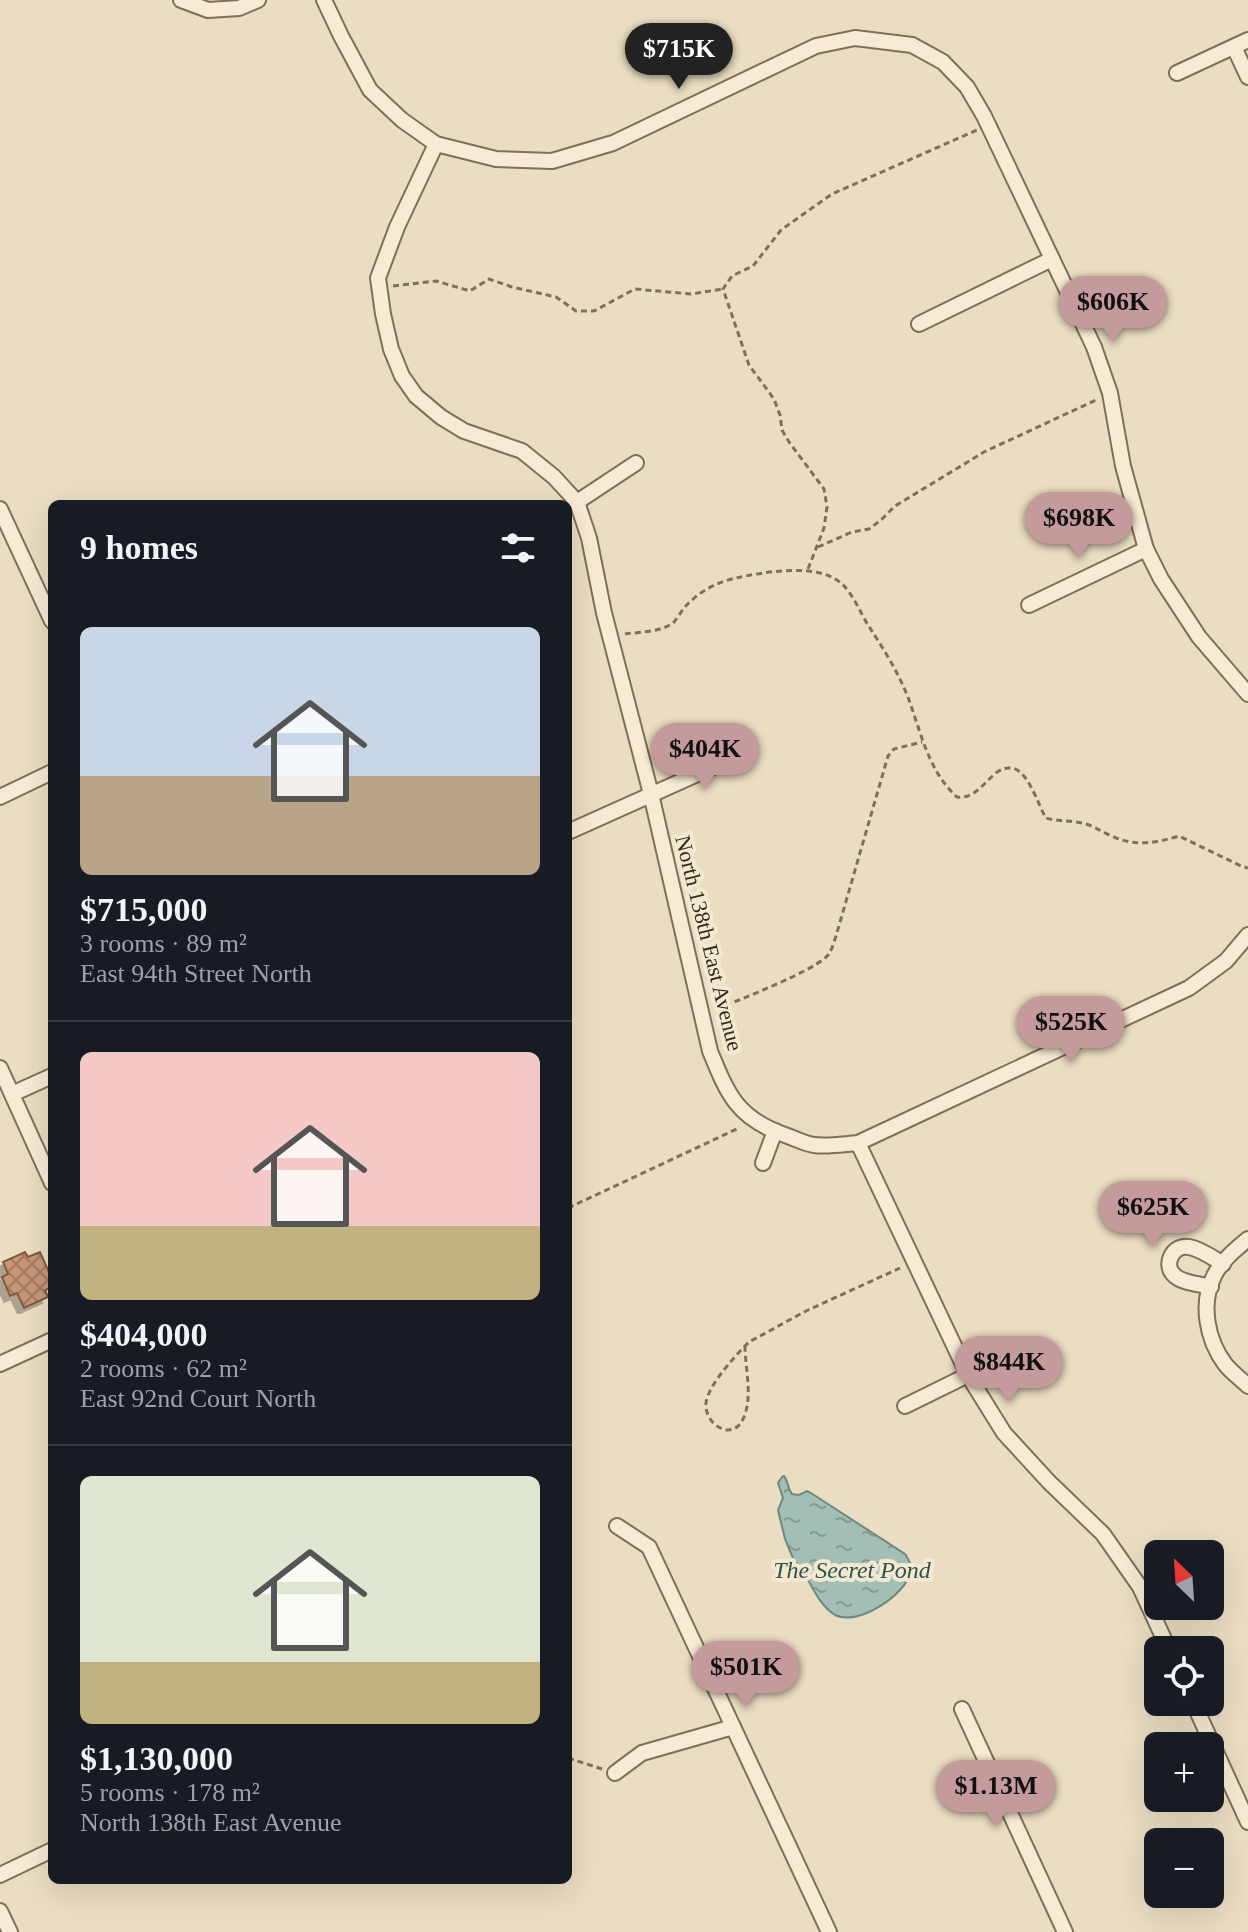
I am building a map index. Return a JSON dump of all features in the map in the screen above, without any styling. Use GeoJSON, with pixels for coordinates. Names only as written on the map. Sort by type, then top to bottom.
{"type":"FeatureCollection","features":[{"type":"Feature","properties":{"kind":"street"},"geometry":{"type":"LineString","coordinates":[[181,0],[208,10],[239,8],[258,0]]}},
{"type":"Feature","properties":{"kind":"street"},"geometry":{"type":"LineString","coordinates":[[324,0],[370,90],[402,120],[436,144],[496,159],[552,161],[613,143],[816,46],[855,38],[912,45],[943,62],[967,87],[988,125],[1090,337],[1110,393],[1123,466],[1146,549],[1161,579],[1199,637],[1248,694]]}},
{"type":"Feature","properties":{"kind":"street"},"geometry":{"type":"LineString","coordinates":[[1177,73],[1248,40]]}},
{"type":"Feature","properties":{"kind":"street"},"geometry":{"type":"LineString","coordinates":[[1234,47],[1248,77]]}},
{"type":"Feature","properties":{"kind":"street","name":"North 138th East Avenue"},"geometry":{"type":"LineString","coordinates":[[436,144],[397,227],[378,278],[391,349],[402,376],[416,396],[441,417],[464,431],[522,451],[554,477],[577,502],[589,538],[710,1051],[724,1086],[743,1113],[775,1131],[815,1145],[858,1143]]}},
{"type":"Feature","properties":{"kind":"street"},"geometry":{"type":"LineString","coordinates":[[919,324],[1052,259]]}},
{"type":"Feature","properties":{"kind":"street"},"geometry":{"type":"LineString","coordinates":[[577,502],[636,463]]}},
{"type":"Feature","properties":{"kind":"street"},"geometry":{"type":"LineString","coordinates":[[0,509],[48,612]]}},
{"type":"Feature","properties":{"kind":"street"},"geometry":{"type":"LineString","coordinates":[[1029,605],[1146,549]]}},
{"type":"Feature","properties":{"kind":"street"},"geometry":{"type":"LineString","coordinates":[[572,830],[744,753]]}},
{"type":"Feature","properties":{"kind":"street"},"geometry":{"type":"LineString","coordinates":[[0,797],[48,774]]}},
{"type":"Feature","properties":{"kind":"street"},"geometry":{"type":"LineString","coordinates":[[1163,1636],[1140,1587],[1103,1534],[1004,1433],[968,1375],[858,1143],[1189,988],[1226,961],[1248,935]]}},
{"type":"Feature","properties":{"kind":"street"},"geometry":{"type":"LineString","coordinates":[[0,1068],[48,1174]]}},
{"type":"Feature","properties":{"kind":"street"},"geometry":{"type":"LineString","coordinates":[[12,1094],[48,1078]]}},
{"type":"Feature","properties":{"kind":"street"},"geometry":{"type":"LineString","coordinates":[[763,1163],[775,1131]]}},
{"type":"Feature","properties":{"kind":"street"},"geometry":{"type":"LineString","coordinates":[[1248,1239],[1233,1251],[1216,1275],[1206,1306],[1211,1339],[1226,1365],[1248,1386]]}},
{"type":"Feature","properties":{"kind":"street"},"geometry":{"type":"LineString","coordinates":[[0,1364],[48,1342]]}},
{"type":"Feature","properties":{"kind":"street"},"geometry":{"type":"LineString","coordinates":[[905,1406],[968,1375]]}},
{"type":"Feature","properties":{"kind":"street"},"geometry":{"type":"LineString","coordinates":[[617,1526],[649,1547],[829,1932]]}},
{"type":"Feature","properties":{"kind":"street"},"geometry":{"type":"LineString","coordinates":[[962,1709],[1065,1932]]}},
{"type":"Feature","properties":{"kind":"street"},"geometry":{"type":"LineString","coordinates":[[1200,1716],[1242,1795],[1248,1822]]}},
{"type":"Feature","properties":{"kind":"street"},"geometry":{"type":"LineString","coordinates":[[615,1773],[642,1753],[733,1727]]}},
{"type":"Feature","properties":{"kind":"street"},"geometry":{"type":"LineString","coordinates":[[0,1875],[48,1852]]}},
{"type":"Feature","properties":{"kind":"street"},"geometry":{"type":"LineString","coordinates":[[0,1911],[10,1932]]}},
{"type":"Feature","properties":{"kind":"path"},"geometry":{"type":"LineString","coordinates":[[378,289],[436,281],[470,291],[489,279],[556,297],[576,311],[594,311],[635,289],[691,294],[723,289],[732,276],[753,266],[781,230],[832,194],[988,125]]}},
{"type":"Feature","properties":{"kind":"path"},"geometry":{"type":"LineString","coordinates":[[723,289],[749,365],[774,399],[782,430],[789,442],[824,489],[827,507],[824,528],[808,570]]}},
{"type":"Feature","properties":{"kind":"path"},"geometry":{"type":"LineString","coordinates":[[818,547],[852,532],[869,529],[895,506],[984,452],[1110,393]]}},
{"type":"Feature","properties":{"kind":"path"},"geometry":{"type":"LineString","coordinates":[[610,637],[662,628],[673,623],[699,594],[735,578],[808,570],[830,576],[842,583],[850,594],[897,673],[922,742],[957,797],[964,798],[974,793],[996,774],[1012,768],[1020,771],[1027,780],[1046,818],[1072,820],[1133,844],[1154,843],[1179,836],[1248,868]]}},
{"type":"Feature","properties":{"kind":"path"},"geometry":{"type":"LineString","coordinates":[[701,1015],[762,990],[829,955],[887,759],[894,749],[922,742]]}},
{"type":"Feature","properties":{"kind":"path"},"geometry":{"type":"LineString","coordinates":[[572,1206],[753,1121]]}},
{"type":"Feature","properties":{"kind":"path"},"geometry":{"type":"LineString","coordinates":[[745,1346],[747,1406],[742,1423],[729,1430],[722,1429],[707,1416],[708,1394],[745,1346],[753,1339],[914,1261]]}},
{"type":"Feature","properties":{"kind":"path"},"geometry":{"type":"LineString","coordinates":[[572,1759],[615,1773]]}},
{"type":"Feature","properties":{"kind":"water","name":"The Secret Pond"},"geometry":{"type":"Polygon","coordinates":[[[784,1476],[792,1494],[811,1493],[905,1554],[911,1571],[901,1589],[880,1606],[856,1616],[835,1615],[827,1608],[808,1580],[804,1579],[785,1539],[778,1510],[783,1498],[778,1483],[784,1476]]]}},
{"type":"Feature","properties":{"kind":"building"},"geometry":{"type":"Polygon","coordinates":[[[25,1252],[28,1257],[40,1252],[48,1270],[48,1289],[45,1290],[48,1297],[24,1308],[17,1293],[10,1296],[2,1277],[8,1274],[3,1262],[25,1252]]]}}]}
